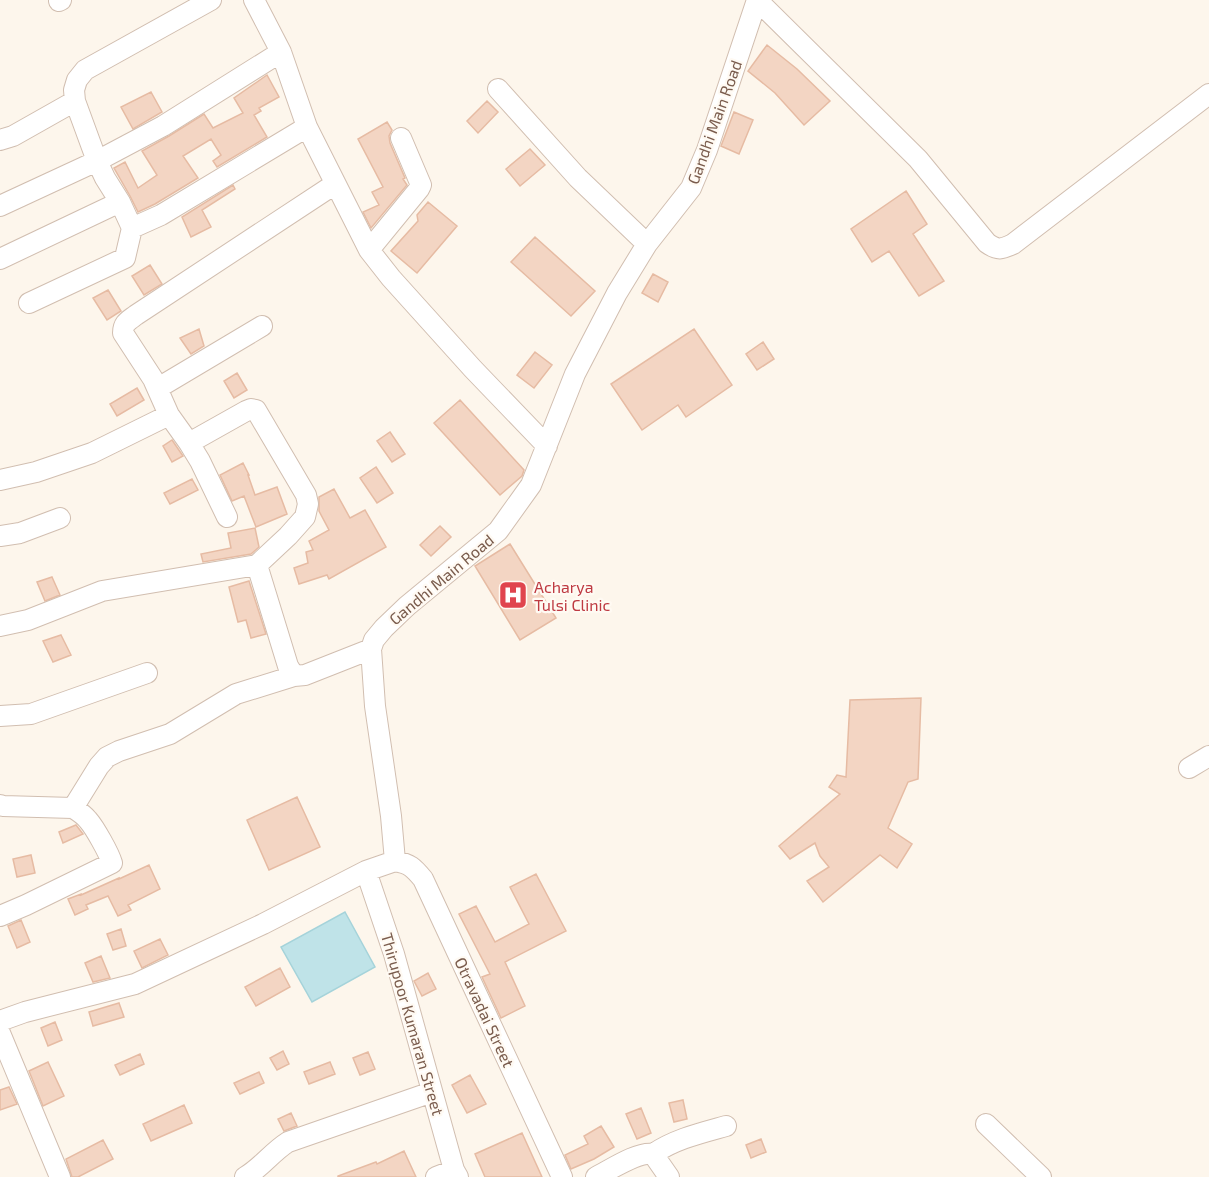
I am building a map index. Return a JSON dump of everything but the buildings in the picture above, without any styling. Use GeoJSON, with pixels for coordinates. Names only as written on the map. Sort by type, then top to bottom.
{"type":"FeatureCollection","features":[{"type":"Feature","properties":{"kind":"street"},"geometry":{"type":"LineString","coordinates":[[28,303],[125,258],[132,228],[97,161],[75,101],[76,80],[85,70],[211,0]]}},
{"type":"Feature","properties":{"kind":"street"},"geometry":{"type":"LineString","coordinates":[[254,0],[281,52],[307,127],[369,250],[391,278],[473,369],[547,446]]}},
{"type":"Feature","properties":{"kind":"street"},"geometry":{"type":"LineString","coordinates":[[757,0],[918,159],[987,243],[994,248],[1003,248],[1013,244],[1209,94]]}},
{"type":"Feature","properties":{"kind":"street","name":"Gandhi Main Road"},"geometry":{"type":"LineString","coordinates":[[370,649],[384,628],[407,606],[498,531],[531,485],[575,374],[617,292],[647,244],[691,188],[707,150],[757,0]]}},
{"type":"Feature","properties":{"kind":"street"},"geometry":{"type":"LineString","coordinates":[[0,206],[97,161],[163,126],[281,52]]}},
{"type":"Feature","properties":{"kind":"street"},"geometry":{"type":"LineString","coordinates":[[498,89],[578,178],[647,244]]}},
{"type":"Feature","properties":{"kind":"street"},"geometry":{"type":"LineString","coordinates":[[0,140],[13,136],[75,101]]}},
{"type":"Feature","properties":{"kind":"street"},"geometry":{"type":"LineString","coordinates":[[132,228],[161,214],[307,127]]}},
{"type":"Feature","properties":{"kind":"street"},"geometry":{"type":"LineString","coordinates":[[369,250],[421,185],[401,138]]}},
{"type":"Feature","properties":{"kind":"street"},"geometry":{"type":"LineString","coordinates":[[227,517],[200,461],[169,415],[158,388],[123,333],[123,327],[127,321],[335,184]]}},
{"type":"Feature","properties":{"kind":"street"},"geometry":{"type":"LineString","coordinates":[[0,259],[120,202]]}},
{"type":"Feature","properties":{"kind":"street"},"geometry":{"type":"LineString","coordinates":[[158,388],[262,326]]}},
{"type":"Feature","properties":{"kind":"street"},"geometry":{"type":"LineString","coordinates":[[0,626],[28,620],[102,591],[257,565],[305,517],[308,504],[306,495],[256,410],[246,411],[189,443]]}},
{"type":"Feature","properties":{"kind":"street"},"geometry":{"type":"LineString","coordinates":[[0,480],[36,472],[92,453],[169,415]]}},
{"type":"Feature","properties":{"kind":"street"},"geometry":{"type":"LineString","coordinates":[[0,536],[20,533],[60,518]]}},
{"type":"Feature","properties":{"kind":"street"},"geometry":{"type":"LineString","coordinates":[[257,565],[288,666],[294,676]]}},
{"type":"Feature","properties":{"kind":"street"},"geometry":{"type":"LineString","coordinates":[[0,1021],[25,1012],[135,984],[263,924],[366,871],[395,861],[370,649],[305,675],[294,676],[236,694],[170,735],[107,757],[99,765],[73,808]]}},
{"type":"Feature","properties":{"kind":"street"},"geometry":{"type":"LineString","coordinates":[[0,716],[31,714],[147,674]]}},
{"type":"Feature","properties":{"kind":"street"},"geometry":{"type":"LineString","coordinates":[[1189,768],[1209,756]]}},
{"type":"Feature","properties":{"kind":"street"},"geometry":{"type":"LineString","coordinates":[[0,805],[73,808],[89,821],[112,863],[0,916]]}},
{"type":"Feature","properties":{"kind":"street","name":"Otravadai Street"},"geometry":{"type":"LineString","coordinates":[[395,861],[407,863],[423,879],[562,1177]]}},
{"type":"Feature","properties":{"kind":"street","name":"Thirupoor Kumaran Street"},"geometry":{"type":"LineString","coordinates":[[366,871],[394,954],[432,1092],[449,1175]]}},
{"type":"Feature","properties":{"kind":"street"},"geometry":{"type":"LineString","coordinates":[[0,1033],[60,1177]]}},
{"type":"Feature","properties":{"kind":"street"},"geometry":{"type":"LineString","coordinates":[[245,1177],[254,1172],[278,1148],[288,1142],[432,1092]]}},
{"type":"Feature","properties":{"kind":"street"},"geometry":{"type":"LineString","coordinates":[[986,1124],[1041,1177]]}},
{"type":"Feature","properties":{"kind":"street"},"geometry":{"type":"LineString","coordinates":[[596,1177],[638,1156],[653,1154],[694,1135],[726,1126]]}},
{"type":"Feature","properties":{"kind":"street"},"geometry":{"type":"LineString","coordinates":[[653,1154],[669,1177]]}},
{"type":"Feature","properties":{"kind":"water"},"geometry":{"type":"Polygon","coordinates":[[[345,912],[375,967],[312,1002],[281,947],[345,912]]]}},
{"type":"Feature","properties":{"kind":"place","name":"Acharya Tulsi Clinic"},"geometry":{"type":"Point","coordinates":[513,595]}}]}
